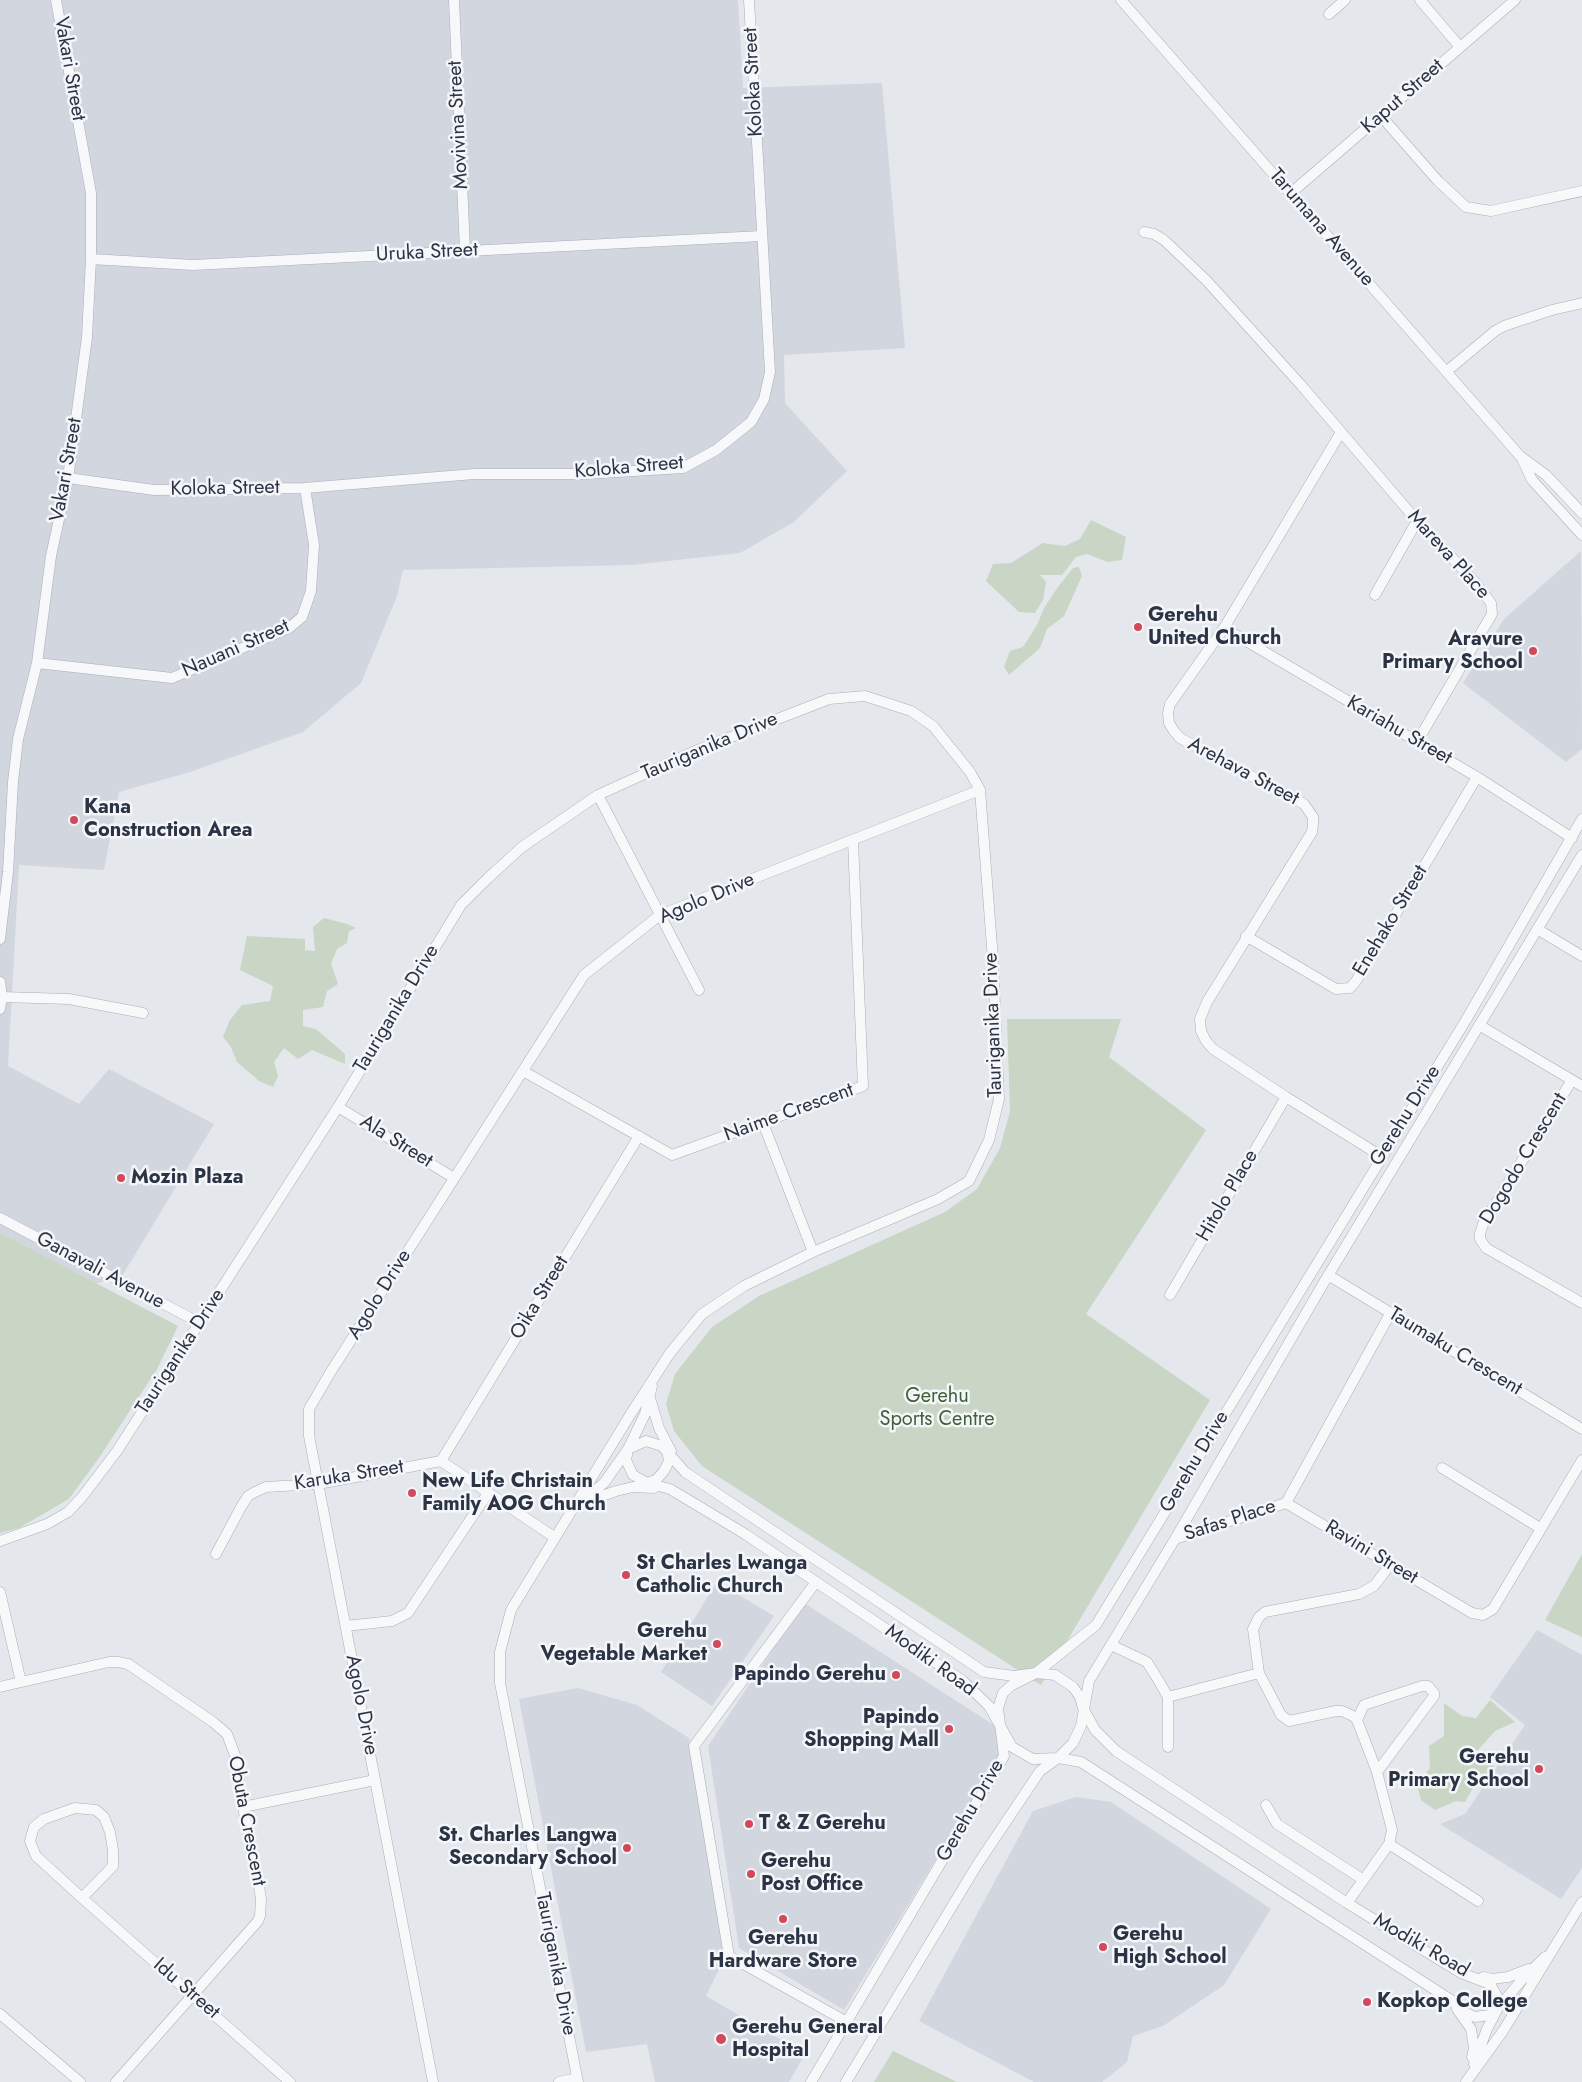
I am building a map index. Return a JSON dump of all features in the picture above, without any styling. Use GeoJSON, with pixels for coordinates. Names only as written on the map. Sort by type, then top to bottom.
{"type":"FeatureCollection","features":[{"type":"Feature","properties":{"kind":"street","name":"Vakari Street"},"geometry":{"type":"LineString","coordinates":[[0,939],[8,872],[13,782],[18,739],[37,662],[50,556],[68,478],[87,337],[91,259],[91,193],[56,0]]}},
{"type":"Feature","properties":{"kind":"street","name":"Movivina Street"},"geometry":{"type":"LineString","coordinates":[[454,0],[465,251]]}},
{"type":"Feature","properties":{"kind":"street","name":"Koloka Street"},"geometry":{"type":"LineString","coordinates":[[68,478],[154,490],[305,488],[474,474],[584,474],[683,468],[716,450],[751,422],[764,399],[770,372],[750,0]]}},
{"type":"Feature","properties":{"kind":"street","name":"Tarumana Avenue"},"geometry":{"type":"LineString","coordinates":[[1121,0],[1520,456],[1546,475],[1582,513]]}},
{"type":"Feature","properties":{"kind":"street"},"geometry":{"type":"LineString","coordinates":[[1329,14],[1345,0]]}},
{"type":"Feature","properties":{"kind":"street"},"geometry":{"type":"LineString","coordinates":[[1420,0],[1460,47]]}},
{"type":"Feature","properties":{"kind":"street","name":"Kaput Street"},"geometry":{"type":"LineString","coordinates":[[1291,193],[1515,0]]}},
{"type":"Feature","properties":{"kind":"street"},"geometry":{"type":"LineString","coordinates":[[1381,116],[1438,180],[1466,207],[1491,211],[1582,190]]}},
{"type":"Feature","properties":{"kind":"street","name":"Mareva Place"},"geometry":{"type":"LineString","coordinates":[[1144,232],[1154,234],[1164,240],[1199,274],[1301,385],[1417,521],[1488,598],[1492,614],[1417,742]]}},
{"type":"Feature","properties":{"kind":"street","name":"Uruka Street"},"geometry":{"type":"LineString","coordinates":[[91,259],[193,265],[762,236]]}},
{"type":"Feature","properties":{"kind":"street"},"geometry":{"type":"LineString","coordinates":[[1447,371],[1495,331],[1504,326],[1582,303]]}},
{"type":"Feature","properties":{"kind":"street","name":"Arehava Street"},"geometry":{"type":"LineString","coordinates":[[1342,432],[1224,628],[1170,704],[1168,713],[1169,723],[1180,738],[1304,804],[1313,817],[1312,832],[1246,936],[1207,1002],[1199,1026],[1206,1041],[1213,1049],[1286,1097],[1381,1156]]}},
{"type":"Feature","properties":{"kind":"street","name":"Tarumana Avenue"},"geometry":{"type":"LineString","coordinates":[[1520,456],[1532,480],[1582,535]]}},
{"type":"Feature","properties":{"kind":"street","name":"Nauani Street"},"geometry":{"type":"LineString","coordinates":[[37,662],[172,678],[289,628],[302,617],[311,591],[314,545],[305,488]]}},
{"type":"Feature","properties":{"kind":"street"},"geometry":{"type":"LineString","coordinates":[[1375,595],[1417,521]]}},
{"type":"Feature","properties":{"kind":"street","name":"Kariahu Street"},"geometry":{"type":"LineString","coordinates":[[1224,628],[1477,777],[1572,838]]}},
{"type":"Feature","properties":{"kind":"street","name":"Tauriganika Drive"},"geometry":{"type":"LineString","coordinates":[[0,1541],[47,1524],[68,1512],[82,1497],[117,1451],[338,1107],[462,905],[522,847],[598,795],[695,751],[829,699],[866,696],[911,711],[933,726],[970,772],[980,790],[993,960],[999,1099],[989,1140],[969,1181],[938,1200],[813,1252],[744,1286],[702,1314],[670,1353],[654,1377],[595,1470],[511,1610],[500,1652],[500,1683],[578,2080]]}},
{"type":"Feature","properties":{"kind":"street","name":"Enehako Street"},"geometry":{"type":"LineString","coordinates":[[1246,936],[1336,989],[1350,988],[1356,981],[1477,777]]}},
{"type":"Feature","properties":{"kind":"street","name":"Agolo Drive"},"geometry":{"type":"LineString","coordinates":[[433,2082],[309,1436],[309,1409],[330,1373],[584,975],[660,916],[980,790]]}},
{"type":"Feature","properties":{"kind":"street"},"geometry":{"type":"LineString","coordinates":[[598,795],[698,990]]}},
{"type":"Feature","properties":{"kind":"street","name":"Gerehu Drive"},"geometry":{"type":"LineString","coordinates":[[811,2082],[1004,1756],[998,1708],[1003,1693],[1012,1685],[1036,1673],[1096,1625],[1285,1318],[1381,1156],[1466,1020],[1582,819]]}},
{"type":"Feature","properties":{"kind":"street","name":"Naime Crescent"},"geometry":{"type":"LineString","coordinates":[[523,1071],[672,1155],[863,1086],[852,840]]}},
{"type":"Feature","properties":{"kind":"street","name":"Gerehu Drive"},"geometry":{"type":"LineString","coordinates":[[846,2082],[977,1865],[1040,1771],[1074,1743],[1081,1726],[1089,1681],[1175,1539],[1328,1275],[1582,855]]}},
{"type":"Feature","properties":{"kind":"street"},"geometry":{"type":"LineString","coordinates":[[1538,929],[1582,956]]}},
{"type":"Feature","properties":{"kind":"street"},"geometry":{"type":"LineString","coordinates":[[0,982],[2,998],[0,1009]]}},
{"type":"Feature","properties":{"kind":"street"},"geometry":{"type":"LineString","coordinates":[[2,998],[69,999],[144,1013]]}},
{"type":"Feature","properties":{"kind":"street"},"geometry":{"type":"LineString","coordinates":[[1479,1025],[1582,1086]]}},
{"type":"Feature","properties":{"kind":"street","name":"Dogodo Crescent"},"geometry":{"type":"LineString","coordinates":[[1572,1080],[1483,1224],[1480,1239],[1486,1248],[1582,1303]]}},
{"type":"Feature","properties":{"kind":"street","name":"Hitolo Place"},"geometry":{"type":"LineString","coordinates":[[1170,1295],[1286,1097]]}},
{"type":"Feature","properties":{"kind":"street","name":"Ala Street"},"geometry":{"type":"LineString","coordinates":[[338,1107],[454,1178]]}},
{"type":"Feature","properties":{"kind":"street"},"geometry":{"type":"LineString","coordinates":[[763,1123],[813,1252]]}},
{"type":"Feature","properties":{"kind":"street","name":"Oika Street"},"geometry":{"type":"LineString","coordinates":[[441,1461],[638,1136]]}},
{"type":"Feature","properties":{"kind":"street","name":"Ganavali Avenue"},"geometry":{"type":"LineString","coordinates":[[0,1218],[200,1323]]}},
{"type":"Feature","properties":{"kind":"street","name":"Taumaku Crescent"},"geometry":{"type":"LineString","coordinates":[[1328,1275],[1582,1429]]}},
{"type":"Feature","properties":{"kind":"street"},"geometry":{"type":"LineString","coordinates":[[1286,1503],[1390,1314]]}},
{"type":"Feature","properties":{"kind":"street"},"geometry":{"type":"LineString","coordinates":[[654,1377],[650,1399],[659,1428],[676,1459]]}},
{"type":"Feature","properties":{"kind":"street","name":"Tauriganika Drive"},"geometry":{"type":"LineString","coordinates":[[573,1509],[604,1484],[628,1449],[644,1414],[654,1377]]}},
{"type":"Feature","properties":{"kind":"street","name":"Modiki Road"},"geometry":{"type":"LineString","coordinates":[[646,1441],[662,1446],[676,1459],[685,1472],[984,1672],[1014,1676],[1036,1673],[1056,1675],[1073,1687],[1080,1697],[1083,1708],[1095,1730],[1116,1751],[1347,1902],[1461,1973],[1490,1984],[1499,2000],[1498,2008],[1488,2015],[1475,2017],[1464,2012],[1451,2000],[1081,1762],[1058,1758],[1033,1759],[1012,1747],[989,1706],[963,1680],[745,1534],[670,1488],[647,1483],[632,1475],[626,1460],[628,1449],[646,1441]]}},
{"type":"Feature","properties":{"kind":"street"},"geometry":{"type":"LineString","coordinates":[[647,1483],[656,1480],[664,1471],[668,1461],[667,1450]]}},
{"type":"Feature","properties":{"kind":"street","name":"Ravini Street"},"geometry":{"type":"LineString","coordinates":[[1286,1503],[1472,1613],[1483,1615],[1493,1610],[1582,1460]]}},
{"type":"Feature","properties":{"kind":"street"},"geometry":{"type":"LineString","coordinates":[[441,1461],[554,1537]]}},
{"type":"Feature","properties":{"kind":"street","name":"Karuka Street"},"geometry":{"type":"LineString","coordinates":[[216,1554],[248,1496],[266,1487],[318,1484],[441,1461]]}},
{"type":"Feature","properties":{"kind":"street"},"geometry":{"type":"LineString","coordinates":[[1442,1468],[1540,1528]]}},
{"type":"Feature","properties":{"kind":"street"},"geometry":{"type":"LineString","coordinates":[[573,1509],[597,1497],[633,1487],[670,1488]]}},
{"type":"Feature","properties":{"kind":"street"},"geometry":{"type":"LineString","coordinates":[[346,1626],[392,1621],[408,1613],[488,1493]]}},
{"type":"Feature","properties":{"kind":"street","name":"Safas Place"},"geometry":{"type":"LineString","coordinates":[[1175,1539],[1286,1503]]}},
{"type":"Feature","properties":{"kind":"street"},"geometry":{"type":"LineString","coordinates":[[1347,1902],[1389,1844],[1392,1830],[1377,1772],[1357,1720],[1353,1716],[1342,1711],[1336,1711],[1289,1721],[1280,1715],[1259,1673],[1253,1629],[1259,1617],[1265,1612],[1360,1594],[1374,1586],[1390,1565]]}},
{"type":"Feature","properties":{"kind":"street"},"geometry":{"type":"LineString","coordinates":[[816,1582],[694,1746],[729,1956],[847,2022]]}},
{"type":"Feature","properties":{"kind":"street"},"geometry":{"type":"LineString","coordinates":[[0,1592],[22,1682]]}},
{"type":"Feature","properties":{"kind":"street"},"geometry":{"type":"LineString","coordinates":[[1111,1645],[1147,1662],[1168,1697],[1168,1747]]}},
{"type":"Feature","properties":{"kind":"street","name":"Obuta Crescent"},"geometry":{"type":"LineString","coordinates":[[0,1687],[109,1662],[128,1664],[213,1722],[227,1734],[236,1758],[243,1806],[255,1859],[261,1899],[260,1916],[258,1921],[193,1995]]}},
{"type":"Feature","properties":{"kind":"street"},"geometry":{"type":"LineString","coordinates":[[1168,1697],[1259,1673]]}},
{"type":"Feature","properties":{"kind":"street"},"geometry":{"type":"LineString","coordinates":[[1357,1720],[1364,1706],[1422,1686],[1430,1688],[1434,1696],[1377,1772]]}},
{"type":"Feature","properties":{"kind":"street"},"geometry":{"type":"LineString","coordinates":[[243,1806],[375,1780]]}},
{"type":"Feature","properties":{"kind":"street"},"geometry":{"type":"LineString","coordinates":[[1266,1805],[1277,1824],[1362,1879]]}},
{"type":"Feature","properties":{"kind":"street"},"geometry":{"type":"LineString","coordinates":[[75,1808],[96,1810],[104,1817],[110,1832],[113,1850],[113,1866],[82,1898],[36,1856],[30,1840],[34,1827],[44,1819],[75,1808]]}},
{"type":"Feature","properties":{"kind":"street"},"geometry":{"type":"LineString","coordinates":[[1389,1844],[1478,1901]]}},
{"type":"Feature","properties":{"kind":"street","name":"Idu Street"},"geometry":{"type":"LineString","coordinates":[[82,1898],[290,2082]]}},
{"type":"Feature","properties":{"kind":"street"},"geometry":{"type":"LineString","coordinates":[[1466,2081],[1503,2031],[1582,1902]]}},
{"type":"Feature","properties":{"kind":"street"},"geometry":{"type":"LineString","coordinates":[[1466,2081],[1487,2028],[1498,2008],[1521,1981],[1554,1948]]}},
{"type":"Feature","properties":{"kind":"street"},"geometry":{"type":"LineString","coordinates":[[1461,1973],[1492,1979],[1508,1977],[1533,1967],[1554,1948]]}},
{"type":"Feature","properties":{"kind":"street"},"geometry":{"type":"LineString","coordinates":[[116,2082],[193,1995]]}},
{"type":"Feature","properties":{"kind":"street"},"geometry":{"type":"LineString","coordinates":[[1451,2000],[1471,2029],[1474,2048],[1466,2081]]}},
{"type":"Feature","properties":{"kind":"street"},"geometry":{"type":"LineString","coordinates":[[0,2014],[80,2082]]}},
{"type":"Feature","properties":{"kind":"street"},"geometry":{"type":"LineString","coordinates":[[558,2082],[578,2080]]}},
{"type":"Feature","properties":{"kind":"shaded area"},"geometry":{"type":"Polygon","coordinates":[[[0,0],[738,0],[743,88],[882,83],[905,348],[784,355],[785,403],[847,471],[794,522],[740,553],[632,565],[403,570],[397,596],[361,683],[303,732],[190,772],[119,792],[104,870],[19,865],[8,1066],[79,1104],[109,1069],[214,1124],[122,1276],[91,1285],[0,1430],[0,0]]]}},
{"type":"Feature","properties":{"kind":"shaded area","name":"Aravure Primary School"},"geometry":{"type":"Polygon","coordinates":[[[1581,551],[1582,749],[1566,762],[1463,683],[1504,619],[1581,551]]]}},
{"type":"Feature","properties":{"kind":"shaded area","name":"Gerehu Vegetable Market"},"geometry":{"type":"Polygon","coordinates":[[[717,1582],[774,1616],[712,1706],[661,1672],[717,1582]]]}},
{"type":"Feature","properties":{"kind":"shaded area"},"geometry":{"type":"Polygon","coordinates":[[[804,1603],[1011,1736],[844,2010],[739,1948],[708,1746],[804,1603]]]}},
{"type":"Feature","properties":{"kind":"shaded area","name":"Gerehu Primary School"},"geometry":{"type":"Polygon","coordinates":[[[1537,1630],[1582,1655],[1582,1868],[1561,1899],[1440,1824],[1465,1814],[1525,1725],[1490,1697],[1537,1630]]]}},
{"type":"Feature","properties":{"kind":"shaded area","name":"St. Charles Langwa Secondary School"},"geometry":{"type":"Polygon","coordinates":[[[578,1688],[637,1705],[689,1738],[724,1959],[706,1996],[805,2054],[789,2082],[655,2082],[647,2044],[586,2052],[519,1699],[578,1688]]]}},
{"type":"Feature","properties":{"kind":"shaded area","name":"Gerehu High School"},"geometry":{"type":"Polygon","coordinates":[[[1076,1797],[1111,1802],[1271,1909],[1224,1985],[1163,2026],[1133,2036],[1127,2062],[1102,2082],[1034,2082],[919,2021],[1033,1811],[1076,1797]]]}},
{"type":"Feature","properties":{"kind":"green space"},"geometry":{"type":"Polygon","coordinates":[[[1091,520],[1126,537],[1122,560],[1108,562],[1087,554],[1076,557],[1062,575],[1040,575],[1046,582],[1043,600],[1035,613],[1019,612],[986,581],[993,564],[1011,563],[1043,543],[1065,546],[1080,539],[1091,520]]]}},
{"type":"Feature","properties":{"kind":"green space"},"geometry":{"type":"Polygon","coordinates":[[[1079,567],[1082,576],[1064,616],[1047,629],[1040,648],[1009,675],[1004,667],[1010,651],[1023,647],[1037,625],[1044,608],[1058,587],[1073,568],[1079,567]]]}},
{"type":"Feature","properties":{"kind":"green space"},"geometry":{"type":"Polygon","coordinates":[[[324,918],[356,928],[349,931],[347,943],[337,949],[331,964],[338,984],[327,991],[323,1007],[303,1010],[303,1026],[316,1029],[345,1054],[345,1064],[312,1050],[298,1059],[284,1048],[274,1062],[278,1076],[273,1087],[259,1081],[237,1062],[231,1047],[223,1037],[230,1020],[242,1005],[270,1001],[273,986],[240,970],[247,936],[305,939],[305,950],[315,951],[313,927],[324,918]]]}},
{"type":"Feature","properties":{"kind":"green space","name":"Gerehu Sports Centre"},"geometry":{"type":"Polygon","coordinates":[[[1007,1019],[1121,1019],[1109,1057],[1206,1130],[1086,1314],[1210,1400],[1041,1685],[702,1466],[674,1431],[666,1404],[675,1374],[712,1327],[759,1296],[945,1212],[977,1189],[1000,1148],[1010,1111],[1007,1019]]]}},
{"type":"Feature","properties":{"kind":"green space"},"geometry":{"type":"Polygon","coordinates":[[[0,1233],[178,1326],[157,1369],[101,1455],[69,1499],[19,1528],[0,1533],[0,1233]]]}},
{"type":"Feature","properties":{"kind":"green space"},"geometry":{"type":"Polygon","coordinates":[[[1582,1554],[1582,1637],[1545,1620],[1582,1554]]]}},
{"type":"Feature","properties":{"kind":"green space"},"geometry":{"type":"Polygon","coordinates":[[[1490,1700],[1515,1722],[1495,1731],[1478,1750],[1464,1750],[1460,1759],[1489,1755],[1494,1767],[1492,1782],[1477,1781],[1465,1802],[1456,1801],[1435,1810],[1421,1800],[1417,1785],[1430,1768],[1429,1746],[1444,1736],[1444,1703],[1462,1716],[1476,1718],[1490,1700]]]}},
{"type":"Feature","properties":{"kind":"green space"},"geometry":{"type":"Polygon","coordinates":[[[893,2051],[957,2082],[874,2082],[893,2051]]]}},
{"type":"Feature","properties":{"kind":"place","name":"Gerehu United Church"},"geometry":{"type":"Point","coordinates":[1138,627]}},
{"type":"Feature","properties":{"kind":"place","name":"Aravure Primary School"},"geometry":{"type":"Point","coordinates":[1533,651]}},
{"type":"Feature","properties":{"kind":"place","name":"Kana Construction Area"},"geometry":{"type":"Point","coordinates":[74,820]}},
{"type":"Feature","properties":{"kind":"place","name":"Mozin Plaza"},"geometry":{"type":"Point","coordinates":[121,1178]}},
{"type":"Feature","properties":{"kind":"place","name":"New Life Christain Family AOG Church"},"geometry":{"type":"Point","coordinates":[412,1493]}},
{"type":"Feature","properties":{"kind":"place","name":"St Charles Lwanga Catholic Church"},"geometry":{"type":"Point","coordinates":[626,1575]}},
{"type":"Feature","properties":{"kind":"place","name":"Gerehu Vegetable Market"},"geometry":{"type":"Point","coordinates":[717,1644]}},
{"type":"Feature","properties":{"kind":"place","name":"Papindo Gerehu"},"geometry":{"type":"Point","coordinates":[896,1675]}},
{"type":"Feature","properties":{"kind":"place","name":"Papindo Shopping Mall"},"geometry":{"type":"Point","coordinates":[949,1729]}},
{"type":"Feature","properties":{"kind":"place","name":"Gerehu Primary School"},"geometry":{"type":"Point","coordinates":[1539,1769]}},
{"type":"Feature","properties":{"kind":"place","name":"T & Z Gerehu"},"geometry":{"type":"Point","coordinates":[749,1824]}},
{"type":"Feature","properties":{"kind":"place","name":"St. Charles Langwa Secondary School"},"geometry":{"type":"Point","coordinates":[627,1848]}},
{"type":"Feature","properties":{"kind":"place","name":"Gerehu Post Office"},"geometry":{"type":"Point","coordinates":[751,1874]}},
{"type":"Feature","properties":{"kind":"place","name":"Gerehu Hardware Store"},"geometry":{"type":"Point","coordinates":[783,1919]}},
{"type":"Feature","properties":{"kind":"place","name":"Gerehu High School"},"geometry":{"type":"Point","coordinates":[1103,1947]}},
{"type":"Feature","properties":{"kind":"place","name":"Kopkop College"},"geometry":{"type":"Point","coordinates":[1367,2002]}},
{"type":"Feature","properties":{"kind":"place","name":"Gerehu General Hospital"},"geometry":{"type":"Point","coordinates":[721,2039]}}]}
